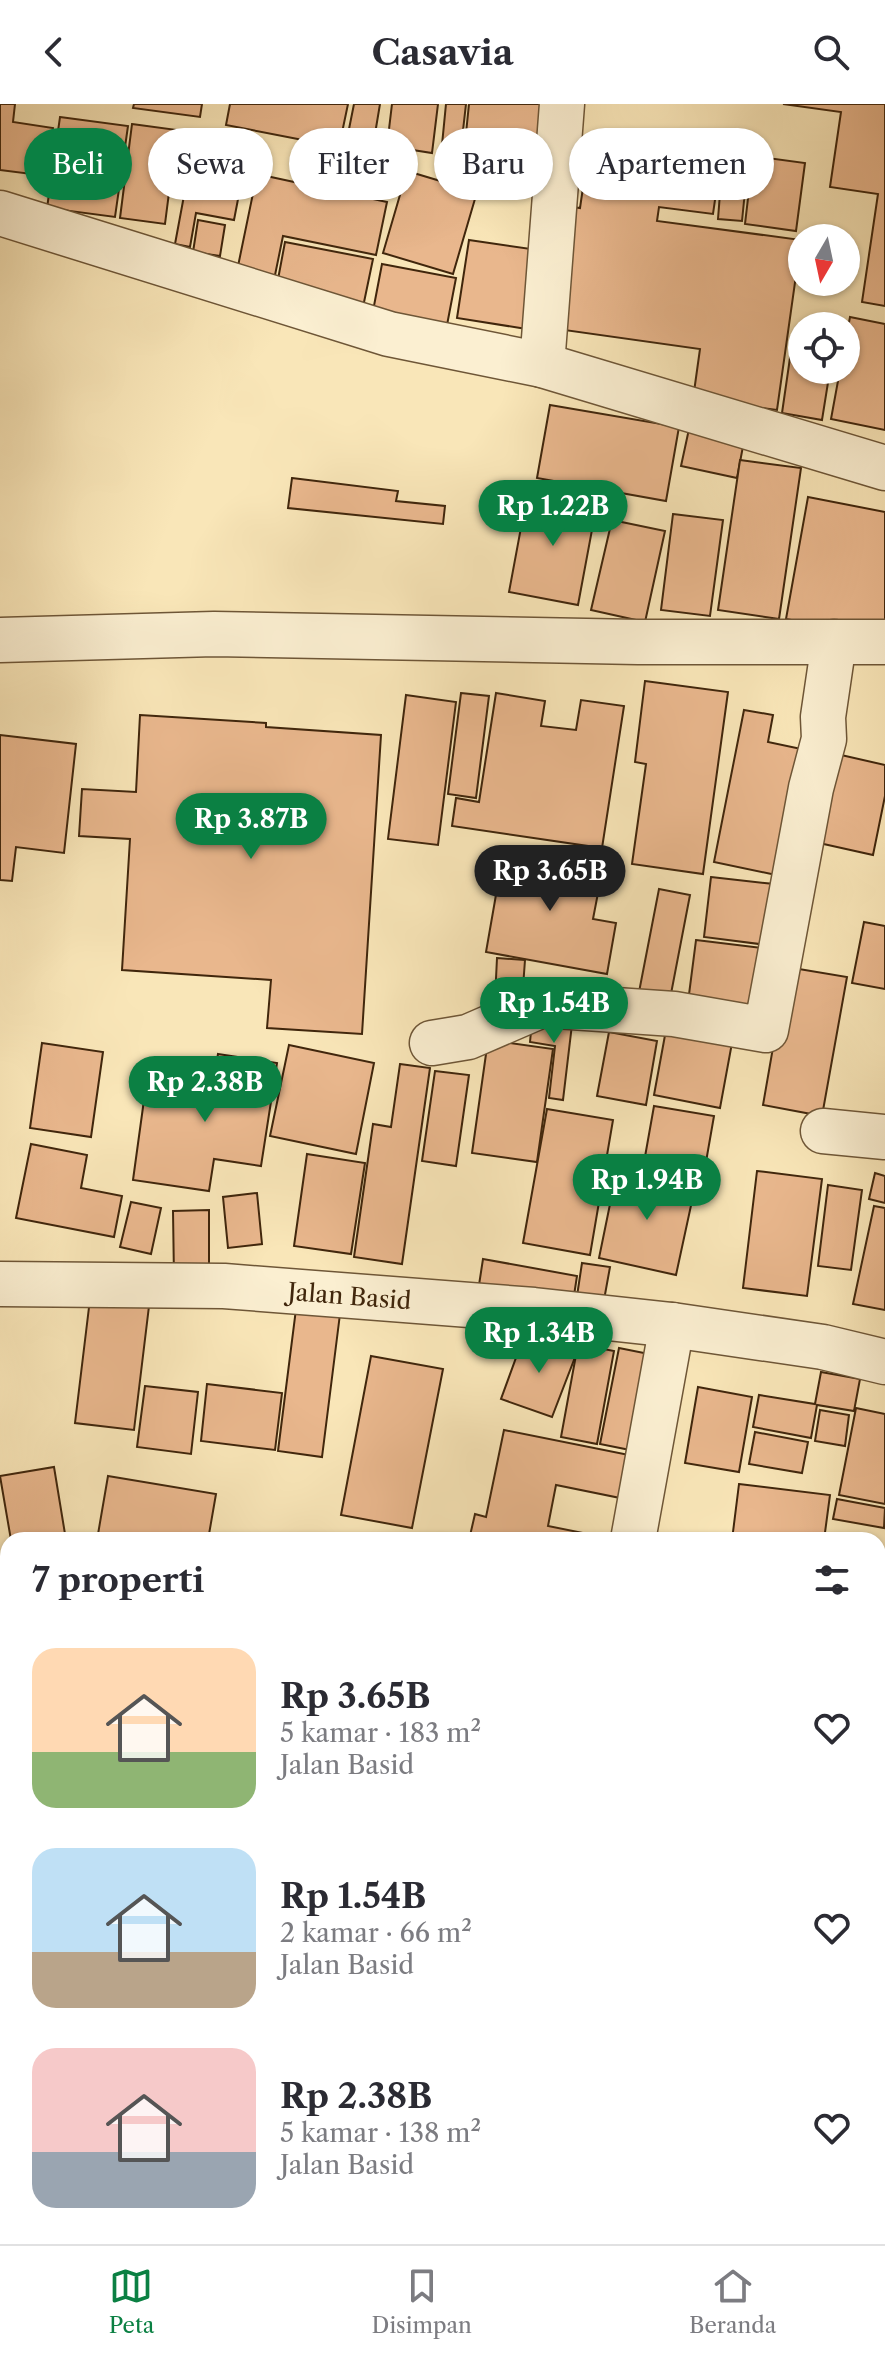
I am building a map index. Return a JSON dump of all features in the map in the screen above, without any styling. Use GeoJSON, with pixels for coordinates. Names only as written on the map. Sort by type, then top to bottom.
{"type":"FeatureCollection","features":[{"type":"Feature","properties":{"kind":"street"},"geometry":{"type":"LineString","coordinates":[[542,365],[562,104]]}},
{"type":"Feature","properties":{"kind":"street"},"geometry":{"type":"LineString","coordinates":[[0,213],[389,334],[542,365],[885,468]]}},
{"type":"Feature","properties":{"kind":"street"},"geometry":{"type":"LineString","coordinates":[[0,640],[214,634],[638,642],[885,642]]}},
{"type":"Feature","properties":{"kind":"street"},"geometry":{"type":"LineString","coordinates":[[432,1043],[468,1037],[542,1005],[674,1014],[766,1030],[811,788],[824,739],[823,717],[834,642]]}},
{"type":"Feature","properties":{"kind":"street"},"geometry":{"type":"LineString","coordinates":[[823,1131],[885,1137]]}},
{"type":"Feature","properties":{"kind":"street","name":"Jalan Basid"},"geometry":{"type":"LineString","coordinates":[[0,1284],[224,1286],[534,1310],[672,1325],[823,1347],[885,1362]]}},
{"type":"Feature","properties":{"kind":"street"},"geometry":{"type":"LineString","coordinates":[[634,1532],[672,1325]]}},
{"type":"Feature","properties":{"kind":"building"},"geometry":{"type":"Polygon","coordinates":[[[0,104],[15,104],[13,122],[53,128],[24,128],[24,173],[0,170],[0,104]]]}},
{"type":"Feature","properties":{"kind":"building"},"geometry":{"type":"Polygon","coordinates":[[[134,104],[202,104],[200,117],[133,108],[134,104]]]}},
{"type":"Feature","properties":{"kind":"building"},"geometry":{"type":"Polygon","coordinates":[[[230,104],[348,104],[343,128],[289,128],[289,137],[273,134],[273,128],[226,125],[230,104]]]}},
{"type":"Feature","properties":{"kind":"building"},"geometry":{"type":"Polygon","coordinates":[[[354,104],[380,104],[376,128],[349,128],[354,104]]]}},
{"type":"Feature","properties":{"kind":"building"},"geometry":{"type":"Polygon","coordinates":[[[392,104],[438,104],[432,153],[418,151],[418,128],[389,128],[392,104]]]}},
{"type":"Feature","properties":{"kind":"building"},"geometry":{"type":"Polygon","coordinates":[[[446,104],[466,104],[463,128],[444,128],[446,104]]]}},
{"type":"Feature","properties":{"kind":"building"},"geometry":{"type":"Polygon","coordinates":[[[469,104],[549,104],[547,128],[467,128],[469,104]]]}},
{"type":"Feature","properties":{"kind":"building"},"geometry":{"type":"Polygon","coordinates":[[[783,104],[885,104],[885,306],[862,302],[878,194],[830,187],[841,112],[783,104]]]}},
{"type":"Feature","properties":{"kind":"building"},"geometry":{"type":"Polygon","coordinates":[[[60,117],[128,126],[128,128],[58,128],[60,117]]]}},
{"type":"Feature","properties":{"kind":"building"},"geometry":{"type":"Polygon","coordinates":[[[132,124],[162,128],[148,128],[148,200],[168,200],[165,224],[120,218],[122,200],[132,200],[132,124]]]}},
{"type":"Feature","properties":{"kind":"building"},"geometry":{"type":"Polygon","coordinates":[[[774,159],[805,163],[797,224],[788,224],[788,230],[745,224],[748,200],[774,200],[774,159]]]}},
{"type":"Feature","properties":{"kind":"building"},"geometry":{"type":"Polygon","coordinates":[[[418,174],[434,179],[434,200],[475,200],[453,274],[383,253],[399,200],[418,200],[418,174]]]}},
{"type":"Feature","properties":{"kind":"building"},"geometry":{"type":"Polygon","coordinates":[[[273,177],[289,181],[289,200],[387,202],[376,255],[283,236],[274,280],[237,271],[252,200],[273,200],[273,177]]]}},
{"type":"Feature","properties":{"kind":"building"},"geometry":{"type":"Polygon","coordinates":[[[48,200],[117,200],[115,217],[47,208],[48,200]]]}},
{"type":"Feature","properties":{"kind":"building"},"geometry":{"type":"Polygon","coordinates":[[[183,200],[238,200],[234,220],[196,213],[190,247],[175,244],[183,200]]]}},
{"type":"Feature","properties":{"kind":"building"},"geometry":{"type":"Polygon","coordinates":[[[581,200],[715,200],[713,214],[659,207],[657,221],[788,238],[788,296],[793,296],[791,312],[788,312],[777,410],[693,399],[700,349],[550,328],[566,206],[580,208],[581,200]]]}},
{"type":"Feature","properties":{"kind":"building"},"geometry":{"type":"Polygon","coordinates":[[[719,200],[744,200],[742,221],[718,219],[719,200]]]}},
{"type":"Feature","properties":{"kind":"building"},"geometry":{"type":"Polygon","coordinates":[[[198,220],[225,225],[220,256],[193,252],[198,220]]]}},
{"type":"Feature","properties":{"kind":"building"},"geometry":{"type":"Polygon","coordinates":[[[469,240],[545,251],[533,330],[457,318],[469,240]]]}},
{"type":"Feature","properties":{"kind":"building"},"geometry":{"type":"Polygon","coordinates":[[[285,242],[373,259],[363,307],[276,290],[285,242]]]}},
{"type":"Feature","properties":{"kind":"building"},"geometry":{"type":"Polygon","coordinates":[[[382,264],[456,278],[447,325],[373,311],[382,264]]]}},
{"type":"Feature","properties":{"kind":"building"},"geometry":{"type":"Polygon","coordinates":[[[860,319],[885,324],[885,430],[831,419],[837,384],[860,384],[860,319]]]}},
{"type":"Feature","properties":{"kind":"building"},"geometry":{"type":"Polygon","coordinates":[[[788,372],[788,384],[828,384],[822,420],[782,413],[788,372]]]}},
{"type":"Feature","properties":{"kind":"building"},"geometry":{"type":"Polygon","coordinates":[[[550,405],[679,427],[666,501],[537,478],[550,405]]]}},
{"type":"Feature","properties":{"kind":"building"},"geometry":{"type":"Polygon","coordinates":[[[689,429],[744,441],[737,478],[681,466],[689,429]]]}},
{"type":"Feature","properties":{"kind":"building"},"geometry":{"type":"Polygon","coordinates":[[[740,460],[801,468],[779,619],[718,610],[740,460]]]}},
{"type":"Feature","properties":{"kind":"building"},"geometry":{"type":"Polygon","coordinates":[[[292,478],[398,491],[396,501],[445,506],[443,524],[288,508],[292,478]]]}},
{"type":"Feature","properties":{"kind":"building"},"geometry":{"type":"Polygon","coordinates":[[[528,490],[597,503],[578,605],[509,592],[528,490]]]}},
{"type":"Feature","properties":{"kind":"building"},"geometry":{"type":"Polygon","coordinates":[[[808,497],[885,512],[885,637],[786,619],[808,497]]]}},
{"type":"Feature","properties":{"kind":"building"},"geometry":{"type":"Polygon","coordinates":[[[673,514],[723,520],[710,616],[661,610],[673,514]]]}},
{"type":"Feature","properties":{"kind":"building"},"geometry":{"type":"Polygon","coordinates":[[[612,520],[665,531],[645,622],[591,610],[612,520]]]}},
{"type":"Feature","properties":{"kind":"building"},"geometry":{"type":"Polygon","coordinates":[[[645,681],[728,692],[703,874],[632,864],[646,764],[635,762],[645,681]]]}},
{"type":"Feature","properties":{"kind":"building"},"geometry":{"type":"Polygon","coordinates":[[[461,693],[489,696],[476,798],[448,794],[461,693]]]}},
{"type":"Feature","properties":{"kind":"building"},"geometry":{"type":"Polygon","coordinates":[[[496,693],[545,701],[541,726],[576,730],[581,700],[624,706],[602,848],[452,826],[456,798],[479,802],[496,693]]]}},
{"type":"Feature","properties":{"kind":"building"},"geometry":{"type":"Polygon","coordinates":[[[406,695],[456,702],[438,845],[388,839],[406,695]]]}},
{"type":"Feature","properties":{"kind":"building"},"geometry":{"type":"Polygon","coordinates":[[[744,710],[773,715],[768,742],[806,750],[781,876],[714,862],[744,710]]]}},
{"type":"Feature","properties":{"kind":"building"},"geometry":{"type":"Polygon","coordinates":[[[140,715],[266,723],[266,727],[381,735],[362,1034],[267,1028],[271,980],[122,970],[130,839],[79,836],[82,789],[136,792],[140,715]]]}},
{"type":"Feature","properties":{"kind":"building"},"geometry":{"type":"Polygon","coordinates":[[[0,735],[76,744],[64,853],[16,847],[12,881],[0,880],[0,735]]]}},
{"type":"Feature","properties":{"kind":"building"},"geometry":{"type":"Polygon","coordinates":[[[828,752],[885,765],[885,796],[873,855],[810,841],[828,752]]]}},
{"type":"Feature","properties":{"kind":"building"},"geometry":{"type":"Polygon","coordinates":[[[504,849],[603,867],[593,919],[616,923],[607,974],[486,952],[504,849]]]}},
{"type":"Feature","properties":{"kind":"building"},"geometry":{"type":"Polygon","coordinates":[[[711,877],[774,884],[767,945],[704,937],[711,877]]]}},
{"type":"Feature","properties":{"kind":"building"},"geometry":{"type":"Polygon","coordinates":[[[659,889],[690,895],[670,999],[639,992],[659,889]]]}},
{"type":"Feature","properties":{"kind":"building"},"geometry":{"type":"Polygon","coordinates":[[[864,922],[885,926],[885,989],[852,983],[864,922]]]}},
{"type":"Feature","properties":{"kind":"building"},"geometry":{"type":"Polygon","coordinates":[[[696,940],[770,949],[762,1019],[687,1010],[696,940]]]}},
{"type":"Feature","properties":{"kind":"building"},"geometry":{"type":"Polygon","coordinates":[[[497,958],[525,960],[522,1001],[495,999],[497,958]]]}},
{"type":"Feature","properties":{"kind":"building"},"geometry":{"type":"Polygon","coordinates":[[[787,967],[847,977],[822,1116],[763,1105],[787,967]]]}},
{"type":"Feature","properties":{"kind":"building"},"geometry":{"type":"Polygon","coordinates":[[[533,1011],[573,1016],[563,1100],[549,1098],[555,1046],[530,1042],[533,1011]]]}},
{"type":"Feature","properties":{"kind":"building"},"geometry":{"type":"Polygon","coordinates":[[[668,1019],[734,1032],[720,1108],[654,1095],[668,1019]]]}},
{"type":"Feature","properties":{"kind":"building"},"geometry":{"type":"Polygon","coordinates":[[[609,1032],[657,1041],[646,1105],[597,1096],[609,1032]]]}},
{"type":"Feature","properties":{"kind":"building"},"geometry":{"type":"Polygon","coordinates":[[[488,1040],[553,1049],[537,1162],[472,1153],[488,1040]]]}},
{"type":"Feature","properties":{"kind":"building"},"geometry":{"type":"Polygon","coordinates":[[[42,1043],[103,1052],[91,1137],[30,1128],[42,1043]]]}},
{"type":"Feature","properties":{"kind":"building"},"geometry":{"type":"Polygon","coordinates":[[[289,1045],[374,1063],[356,1154],[270,1136],[289,1045]]]}},
{"type":"Feature","properties":{"kind":"building"},"geometry":{"type":"Polygon","coordinates":[[[218,1054],[277,1063],[261,1166],[214,1159],[209,1191],[133,1180],[147,1078],[212,1088],[218,1054]]]}},
{"type":"Feature","properties":{"kind":"building"},"geometry":{"type":"Polygon","coordinates":[[[400,1064],[430,1068],[402,1264],[354,1257],[373,1124],[391,1127],[400,1064]]]}},
{"type":"Feature","properties":{"kind":"building"},"geometry":{"type":"Polygon","coordinates":[[[435,1071],[469,1075],[456,1166],[422,1161],[435,1071]]]}},
{"type":"Feature","properties":{"kind":"building"},"geometry":{"type":"Polygon","coordinates":[[[654,1106],[714,1116],[703,1179],[643,1168],[654,1106]]]}},
{"type":"Feature","properties":{"kind":"building"},"geometry":{"type":"Polygon","coordinates":[[[547,1109],[613,1120],[590,1255],[523,1243],[547,1109]]]}},
{"type":"Feature","properties":{"kind":"building"},"geometry":{"type":"Polygon","coordinates":[[[31,1144],[87,1155],[81,1188],[122,1196],[114,1237],[16,1218],[31,1144]]]}},
{"type":"Feature","properties":{"kind":"building"},"geometry":{"type":"Polygon","coordinates":[[[307,1154],[365,1163],[351,1254],[294,1246],[307,1154]]]}},
{"type":"Feature","properties":{"kind":"building"},"geometry":{"type":"Polygon","coordinates":[[[617,1170],[695,1187],[676,1275],[599,1258],[617,1170]]]}},
{"type":"Feature","properties":{"kind":"building"},"geometry":{"type":"Polygon","coordinates":[[[757,1171],[822,1179],[807,1296],[743,1288],[757,1171]]]}},
{"type":"Feature","properties":{"kind":"building"},"geometry":{"type":"Polygon","coordinates":[[[875,1173],[885,1176],[885,1203],[869,1199],[875,1173]]]}},
{"type":"Feature","properties":{"kind":"building"},"geometry":{"type":"Polygon","coordinates":[[[828,1185],[862,1190],[851,1270],[818,1266],[828,1185]]]}},
{"type":"Feature","properties":{"kind":"building"},"geometry":{"type":"Polygon","coordinates":[[[257,1193],[262,1244],[228,1248],[223,1197],[257,1193]]]}},
{"type":"Feature","properties":{"kind":"building"},"geometry":{"type":"Polygon","coordinates":[[[131,1202],[161,1208],[151,1254],[120,1247],[131,1202]]]}},
{"type":"Feature","properties":{"kind":"building"},"geometry":{"type":"Polygon","coordinates":[[[874,1206],[885,1208],[885,1310],[853,1304],[874,1206]]]}},
{"type":"Feature","properties":{"kind":"building"},"geometry":{"type":"Polygon","coordinates":[[[209,1210],[209,1277],[174,1278],[173,1211],[209,1210]]]}},
{"type":"Feature","properties":{"kind":"building"},"geometry":{"type":"Polygon","coordinates":[[[483,1259],[577,1276],[573,1302],[479,1285],[483,1259]]]}},
{"type":"Feature","properties":{"kind":"building"},"geometry":{"type":"Polygon","coordinates":[[[582,1263],[610,1267],[604,1300],[577,1296],[582,1263]]]}},
{"type":"Feature","properties":{"kind":"building"},"geometry":{"type":"Polygon","coordinates":[[[90,1299],[149,1306],[134,1430],[75,1423],[90,1299]]]}},
{"type":"Feature","properties":{"kind":"building"},"geometry":{"type":"Polygon","coordinates":[[[296,1309],[340,1314],[322,1457],[278,1451],[296,1309]]]}},
{"type":"Feature","properties":{"kind":"building"},"geometry":{"type":"Polygon","coordinates":[[[525,1333],[577,1352],[552,1417],[501,1399],[525,1333]]]}},
{"type":"Feature","properties":{"kind":"building"},"geometry":{"type":"Polygon","coordinates":[[[578,1344],[614,1351],[597,1444],[561,1437],[578,1344]]]}},
{"type":"Feature","properties":{"kind":"building"},"geometry":{"type":"Polygon","coordinates":[[[619,1348],[664,1357],[645,1453],[600,1444],[619,1348]]]}},
{"type":"Feature","properties":{"kind":"building"},"geometry":{"type":"Polygon","coordinates":[[[371,1356],[443,1369],[412,1528],[341,1515],[371,1356]]]}},
{"type":"Feature","properties":{"kind":"building"},"geometry":{"type":"Polygon","coordinates":[[[821,1372],[860,1379],[854,1411],[817,1405],[811,1438],[753,1427],[759,1395],[815,1404],[821,1372]]]}},
{"type":"Feature","properties":{"kind":"building"},"geometry":{"type":"Polygon","coordinates":[[[207,1384],[282,1393],[275,1450],[201,1441],[207,1384]]]}},
{"type":"Feature","properties":{"kind":"building"},"geometry":{"type":"Polygon","coordinates":[[[145,1386],[198,1392],[191,1454],[137,1447],[145,1386]]]}},
{"type":"Feature","properties":{"kind":"building"},"geometry":{"type":"Polygon","coordinates":[[[698,1387],[752,1397],[739,1472],[685,1463],[698,1387]]]}},
{"type":"Feature","properties":{"kind":"building"},"geometry":{"type":"Polygon","coordinates":[[[856,1408],[885,1414],[885,1504],[839,1495],[856,1408]]]}},
{"type":"Feature","properties":{"kind":"building"},"geometry":{"type":"Polygon","coordinates":[[[820,1410],[849,1415],[845,1446],[815,1441],[820,1410]]]}},
{"type":"Feature","properties":{"kind":"building"},"geometry":{"type":"Polygon","coordinates":[[[504,1430],[639,1457],[630,1500],[556,1485],[548,1526],[578,1532],[471,1532],[475,1514],[486,1517],[504,1430]]]}},
{"type":"Feature","properties":{"kind":"building"},"geometry":{"type":"Polygon","coordinates":[[[755,1432],[808,1442],[802,1473],[749,1464],[755,1432]]]}},
{"type":"Feature","properties":{"kind":"building"},"geometry":{"type":"Polygon","coordinates":[[[54,1467],[65,1532],[10,1532],[0,1476],[54,1467]]]}},
{"type":"Feature","properties":{"kind":"building"},"geometry":{"type":"Polygon","coordinates":[[[108,1476],[216,1494],[209,1532],[98,1532],[108,1476]]]}},
{"type":"Feature","properties":{"kind":"building"},"geometry":{"type":"Polygon","coordinates":[[[739,1484],[830,1495],[825,1532],[733,1532],[739,1484]]]}},
{"type":"Feature","properties":{"kind":"building"},"geometry":{"type":"Polygon","coordinates":[[[837,1499],[885,1508],[884,1528],[833,1519],[837,1499]]]}}]}
